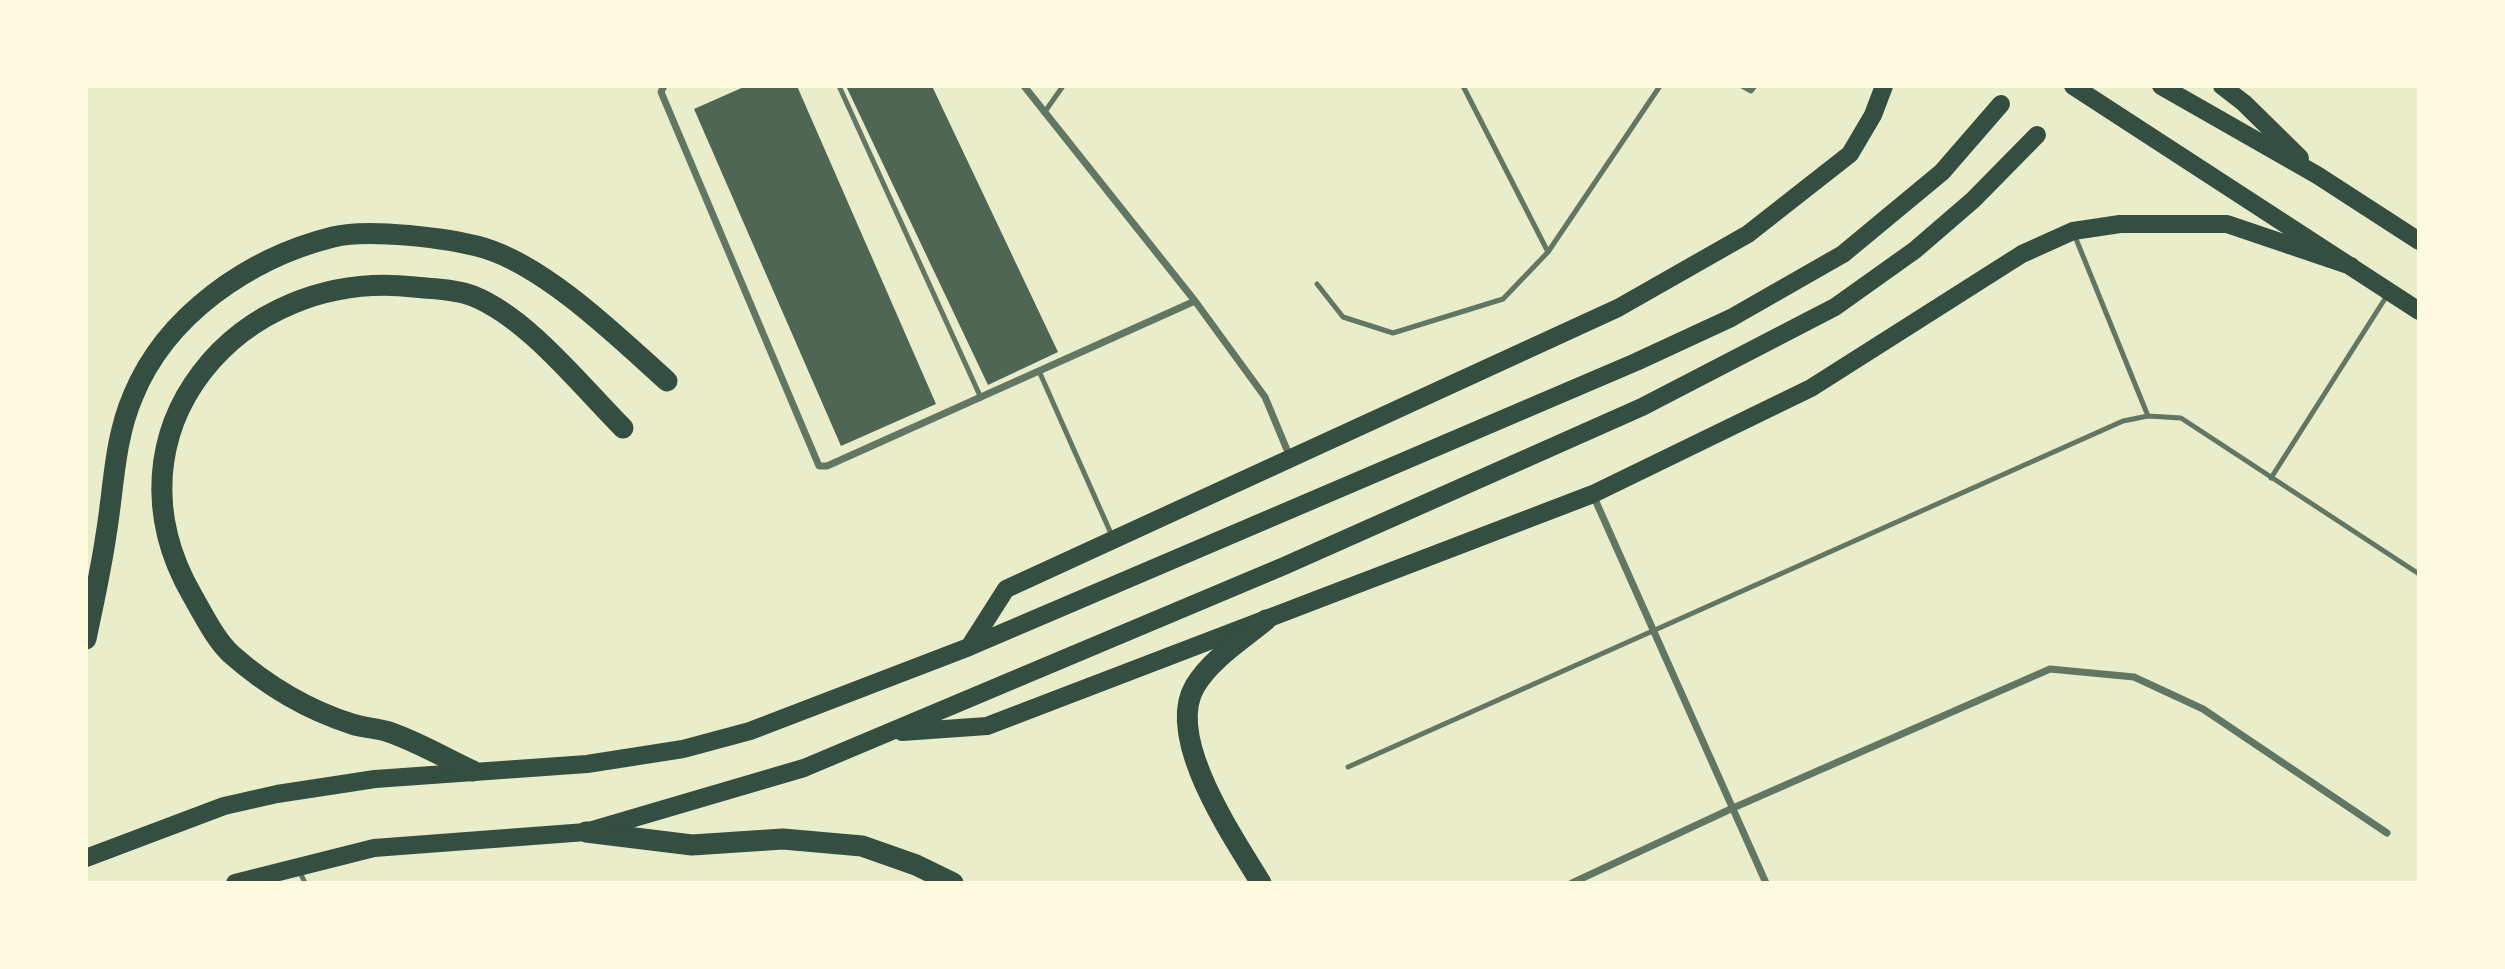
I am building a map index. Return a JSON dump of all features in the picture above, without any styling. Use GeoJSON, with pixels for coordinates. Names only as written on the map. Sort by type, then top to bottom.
{"type":"FeatureCollection","features":[{"type":"Feature","properties":{"kind":"highway"},"geometry":{"type":"LineString","coordinates":[[86,639],[106,537],[120,433],[133,395],[153,355],[191,310],[284,254],[335,236],[417,235],[486,248],[546,279],[610,329],[667,381]]}},
{"type":"Feature","properties":{"kind":"highway"},"geometry":{"type":"LineString","coordinates":[[473,771],[389,732],[323,714],[266,681],[228,651],[181,575],[170,548],[163,490],[172,430],[201,372],[225,344],[257,320],[298,300],[345,286],[387,284],[472,295],[514,319],[623,428]]}},
{"type":"Feature","properties":{"kind":"highway"},"geometry":{"type":"LineString","coordinates":[[1261,883],[1199,775],[1187,717],[1194,687],[1218,660],[1266,620]]}},
{"type":"Feature","properties":{"kind":"highway"},"geometry":{"type":"LineString","coordinates":[[586,832],[692,845],[783,839],[862,846],[916,865],[953,883]]}},
{"type":"Feature","properties":{"kind":"main road"},"geometry":{"type":"LineString","coordinates":[[968,647],[1006,589],[1618,308],[1748,234],[1850,154],[1873,115],[1884,86]]}},
{"type":"Feature","properties":{"kind":"main road"},"geometry":{"type":"LineString","coordinates":[[2073,86],[2419,312]]}},
{"type":"Feature","properties":{"kind":"main road"},"geometry":{"type":"LineString","coordinates":[[2222,86],[2244,103],[2317,175]]}},
{"type":"Feature","properties":{"kind":"main road"},"geometry":{"type":"LineString","coordinates":[[2164,88],[2317,175],[2419,241]]}},
{"type":"Feature","properties":{"kind":"main road"},"geometry":{"type":"LineString","coordinates":[[86,858],[224,806],[277,794],[374,779],[587,764],[683,749],[750,731],[968,647],[1636,362],[1731,318],[1843,254],[1942,172],[2001,104]]}},
{"type":"Feature","properties":{"kind":"main road"},"geometry":{"type":"LineString","coordinates":[[235,883],[374,848],[586,832],[804,768],[886,734],[1284,566],[1654,401],[1835,307],[1915,250],[1973,200],[2037,135]]}},
{"type":"Feature","properties":{"kind":"main road"},"geometry":{"type":"LineString","coordinates":[[886,734],[987,726],[1593,494],[1811,388],[2022,254],[2073,231],[2120,224],[2227,224],[2351,266]]}},
{"type":"Feature","properties":{"kind":"street"},"geometry":{"type":"LineString","coordinates":[[664,86],[661,92],[819,466],[828,466],[1195,301]]}},
{"type":"Feature","properties":{"kind":"street"},"geometry":{"type":"LineString","coordinates":[[1024,86],[1195,301],[1265,397],[1290,457]]}},
{"type":"Feature","properties":{"kind":"street"},"geometry":{"type":"LineString","coordinates":[[1593,494],[1766,883]]}},
{"type":"Feature","properties":{"kind":"street"},"geometry":{"type":"LineString","coordinates":[[1572,883],[1733,808],[2050,669],[2134,677],[2203,709],[2387,833]]}},
{"type":"Feature","properties":{"kind":"lane"},"geometry":{"type":"LineString","coordinates":[[839,86],[981,398]]}},
{"type":"Feature","properties":{"kind":"lane"},"geometry":{"type":"LineString","coordinates":[[1044,113],[1063,86]]}},
{"type":"Feature","properties":{"kind":"lane"},"geometry":{"type":"LineString","coordinates":[[1463,86],[1548,252]]}},
{"type":"Feature","properties":{"kind":"lane"},"geometry":{"type":"LineString","coordinates":[[1317,284],[1343,317],[1393,333],[1503,299],[1548,252],[1660,86]]}},
{"type":"Feature","properties":{"kind":"lane"},"geometry":{"type":"LineString","coordinates":[[1742,86],[1751,91],[1755,86]]}},
{"type":"Feature","properties":{"kind":"lane"},"geometry":{"type":"LineString","coordinates":[[2073,231],[2148,416]]}},
{"type":"Feature","properties":{"kind":"lane"},"geometry":{"type":"LineString","coordinates":[[2271,478],[2390,292]]}},
{"type":"Feature","properties":{"kind":"lane"},"geometry":{"type":"LineString","coordinates":[[1039,371],[1113,538]]}},
{"type":"Feature","properties":{"kind":"lane"},"geometry":{"type":"LineString","coordinates":[[1348,767],[2123,421],[2148,416],[2181,418],[2419,574]]}},
{"type":"Feature","properties":{"kind":"lane"},"geometry":{"type":"LineString","coordinates":[[298,866],[305,883]]}},
{"type":"Feature","properties":{"kind":"building"},"geometry":{"type":"Polygon","coordinates":[[[746,86],[797,86],[936,404],[841,446],[694,109],[746,86]]]}},
{"type":"Feature","properties":{"kind":"building"},"geometry":{"type":"Polygon","coordinates":[[[846,86],[932,86],[1058,352],[988,385],[846,86]]]}}]}
